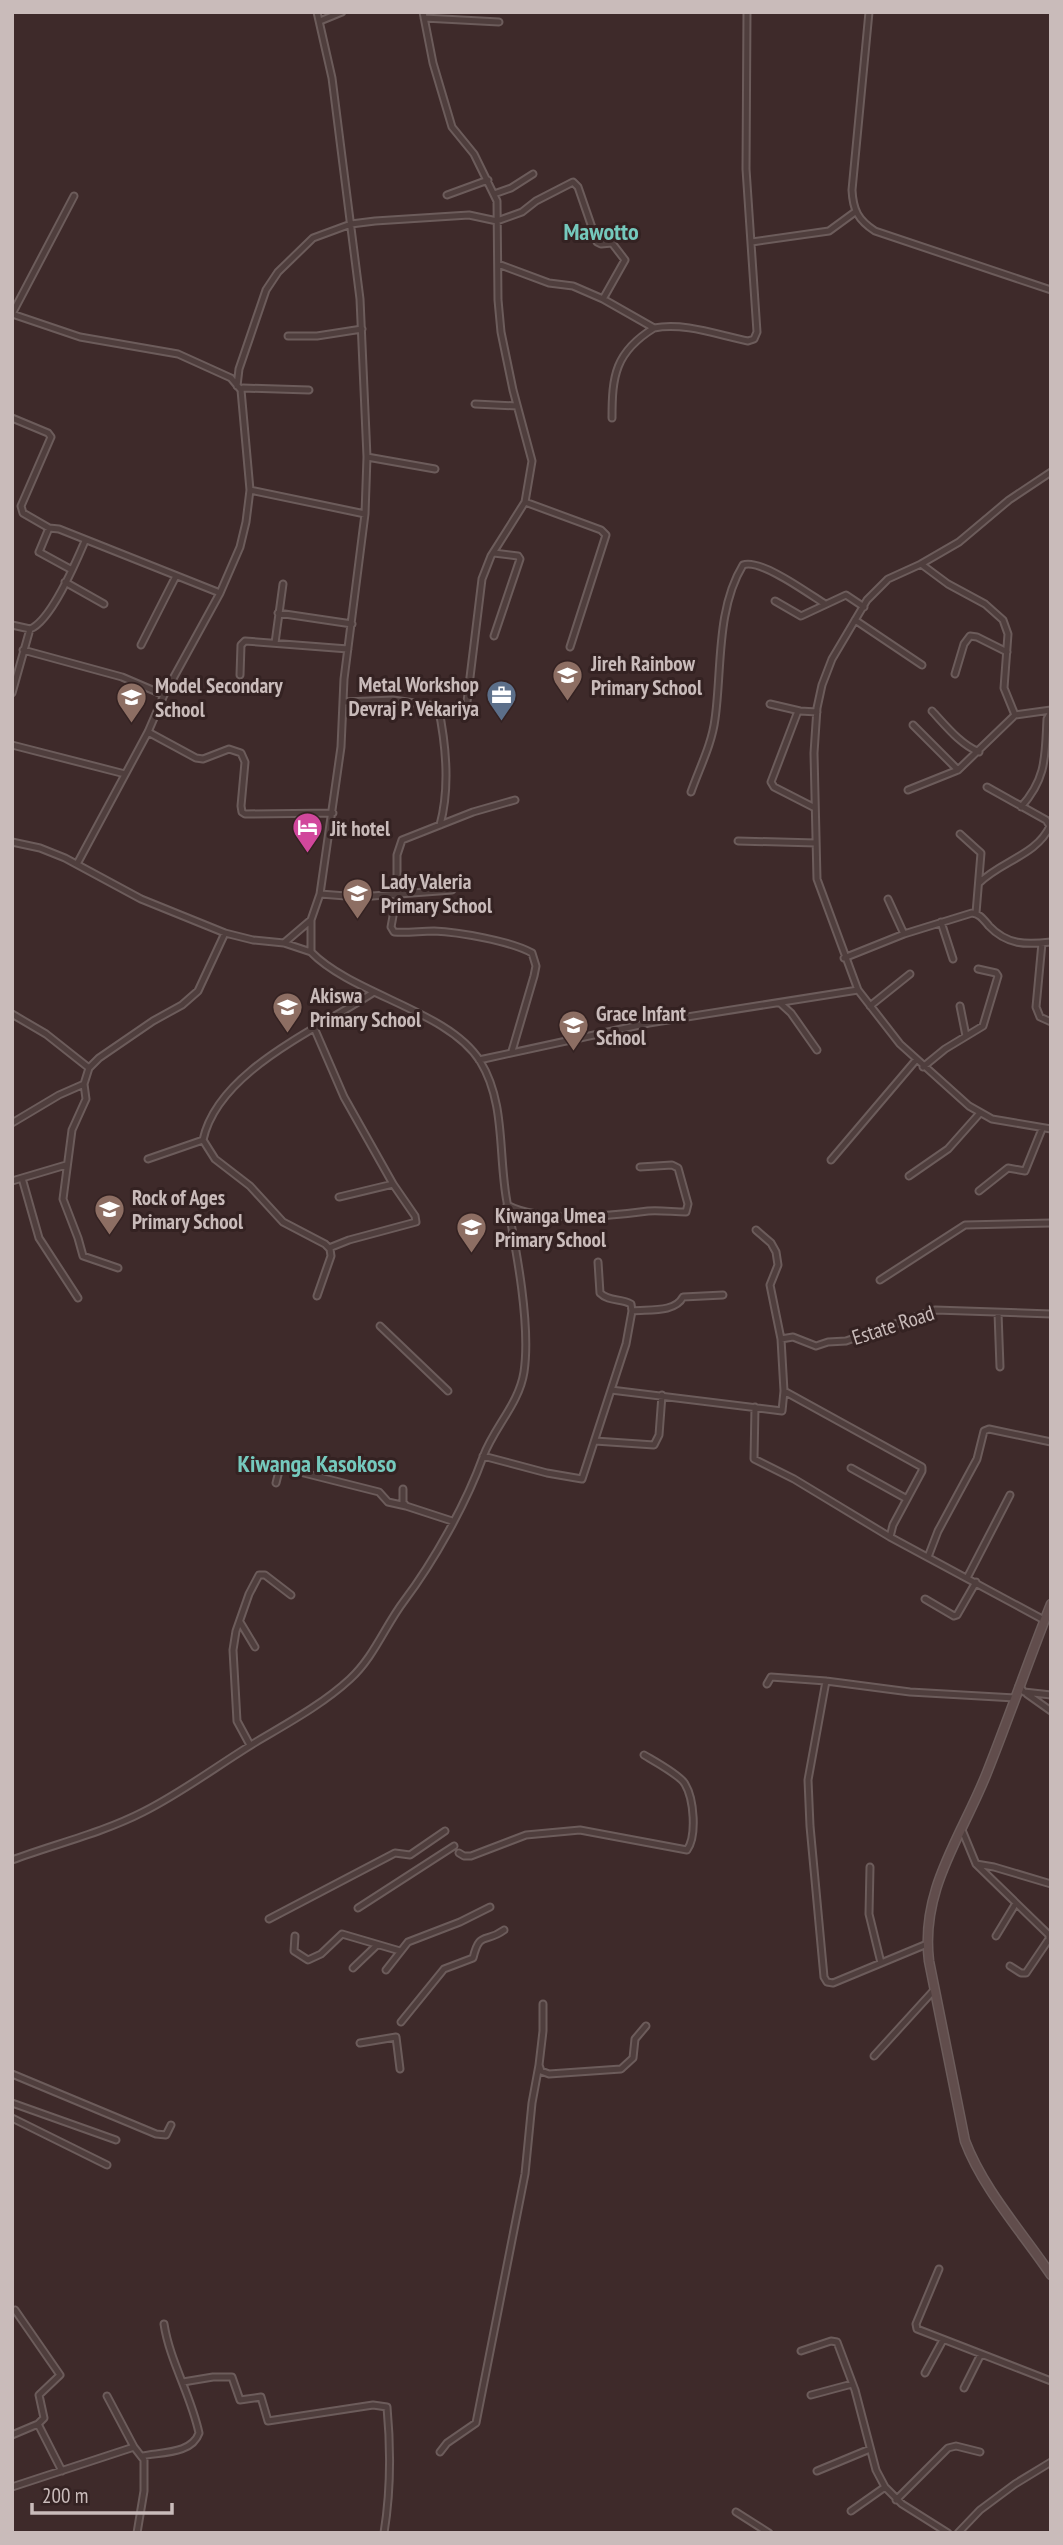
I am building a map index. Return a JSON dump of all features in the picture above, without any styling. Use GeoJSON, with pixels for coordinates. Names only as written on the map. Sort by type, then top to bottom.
{"type":"FeatureCollection","features":[{"type":"Feature","properties":{"kind":"street"},"geometry":{"type":"LineString","coordinates":[[311,952],[311,920],[320,894],[333,813],[348,649],[365,514],[367,457],[362,329],[351,224],[332,78],[317,12]]}},
{"type":"Feature","properties":{"kind":"street"},"geometry":{"type":"LineString","coordinates":[[320,21],[342,12]]}},
{"type":"Feature","properties":{"kind":"street"},"geometry":{"type":"LineString","coordinates":[[612,418],[612,387],[617,369],[627,348],[653,328],[666,326],[748,341],[754,339],[757,332],[746,169],[747,12]]}},
{"type":"Feature","properties":{"kind":"street"},"geometry":{"type":"LineString","coordinates":[[869,12],[853,178],[852,200],[855,212],[865,225],[875,231],[1051,290]]}},
{"type":"Feature","properties":{"kind":"street"},"geometry":{"type":"LineString","coordinates":[[344,702],[393,700],[466,710],[481,586],[491,556],[525,502],[532,461],[501,332],[497,201],[474,153],[452,127],[433,63],[423,15],[499,22]]}},
{"type":"Feature","properties":{"kind":"street"},"geometry":{"type":"LineString","coordinates":[[494,194],[511,188],[533,174]]}},
{"type":"Feature","properties":{"kind":"street"},"geometry":{"type":"LineString","coordinates":[[447,195],[488,180]]}},
{"type":"Feature","properties":{"kind":"street"},"geometry":{"type":"LineString","coordinates":[[78,864],[148,732],[164,695],[220,593],[240,547],[250,490],[239,369],[270,282],[313,238],[351,224],[469,215],[497,221],[522,212],[570,182],[576,184],[595,239],[599,243],[612,243],[625,260],[603,299]]}},
{"type":"Feature","properties":{"kind":"street"},"geometry":{"type":"LineString","coordinates":[[74,196],[12,314],[80,337],[178,354],[231,378],[239,388]]}},
{"type":"Feature","properties":{"kind":"street"},"geometry":{"type":"LineString","coordinates":[[752,242],[829,230],[855,212]]}},
{"type":"Feature","properties":{"kind":"street"},"geometry":{"type":"LineString","coordinates":[[498,264],[549,283],[573,286],[603,299],[653,328]]}},
{"type":"Feature","properties":{"kind":"street"},"geometry":{"type":"LineString","coordinates":[[288,336],[317,336],[362,329]]}},
{"type":"Feature","properties":{"kind":"street"},"geometry":{"type":"LineString","coordinates":[[239,388],[309,390]]}},
{"type":"Feature","properties":{"kind":"street"},"geometry":{"type":"LineString","coordinates":[[475,404],[517,406]]}},
{"type":"Feature","properties":{"kind":"street"},"geometry":{"type":"LineString","coordinates":[[12,418],[51,435],[21,506],[23,513],[49,528],[59,529],[220,593]]}},
{"type":"Feature","properties":{"kind":"street"},"geometry":{"type":"LineString","coordinates":[[367,457],[435,469]]}},
{"type":"Feature","properties":{"kind":"street"},"geometry":{"type":"LineString","coordinates":[[1051,472],[1009,500],[968,536],[921,564],[888,579],[877,589],[832,659],[822,685],[814,753],[817,879],[858,990],[900,1044],[923,1067],[980,1113],[992,1119],[1051,1129]]}},
{"type":"Feature","properties":{"kind":"street"},"geometry":{"type":"LineString","coordinates":[[250,490],[365,514]]}},
{"type":"Feature","properties":{"kind":"street"},"geometry":{"type":"LineString","coordinates":[[525,502],[601,530],[606,535],[570,647]]}},
{"type":"Feature","properties":{"kind":"street"},"geometry":{"type":"LineString","coordinates":[[49,528],[39,552],[72,569]]}},
{"type":"Feature","properties":{"kind":"street"},"geometry":{"type":"LineString","coordinates":[[12,693],[30,629],[43,621],[85,541]]}},
{"type":"Feature","properties":{"kind":"street"},"geometry":{"type":"LineString","coordinates":[[494,553],[518,556],[520,559],[494,636]]}},
{"type":"Feature","properties":{"kind":"street"},"geometry":{"type":"LineString","coordinates":[[691,792],[715,722],[722,629],[733,586],[743,565],[748,563],[762,567],[825,604]]}},
{"type":"Feature","properties":{"kind":"street"},"geometry":{"type":"LineString","coordinates":[[921,564],[948,584],[985,604],[997,613],[1007,628],[1004,688],[1016,715]]}},
{"type":"Feature","properties":{"kind":"street"},"geometry":{"type":"LineString","coordinates":[[141,645],[176,576]]}},
{"type":"Feature","properties":{"kind":"street"},"geometry":{"type":"LineString","coordinates":[[65,582],[104,604]]}},
{"type":"Feature","properties":{"kind":"street"},"geometry":{"type":"LineString","coordinates":[[275,643],[283,584]]}},
{"type":"Feature","properties":{"kind":"street"},"geometry":{"type":"LineString","coordinates":[[775,601],[801,616],[846,594],[864,607]]}},
{"type":"Feature","properties":{"kind":"street"},"geometry":{"type":"LineString","coordinates":[[278,613],[352,624]]}},
{"type":"Feature","properties":{"kind":"street"},"geometry":{"type":"LineString","coordinates":[[855,620],[922,666]]}},
{"type":"Feature","properties":{"kind":"street"},"geometry":{"type":"LineString","coordinates":[[12,625],[30,629]]}},
{"type":"Feature","properties":{"kind":"street"},"geometry":{"type":"LineString","coordinates":[[955,674],[964,644],[970,636],[977,636],[1007,652]]}},
{"type":"Feature","properties":{"kind":"street"},"geometry":{"type":"LineString","coordinates":[[240,675],[243,643],[348,649]]}},
{"type":"Feature","properties":{"kind":"street"},"geometry":{"type":"LineString","coordinates":[[23,650],[122,677],[164,695]]}},
{"type":"Feature","properties":{"kind":"street"},"geometry":{"type":"LineString","coordinates":[[770,704],[798,711],[817,712]]}},
{"type":"Feature","properties":{"kind":"street"},"geometry":{"type":"LineString","coordinates":[[438,706],[445,775],[444,810],[440,825]]}},
{"type":"Feature","properties":{"kind":"street"},"geometry":{"type":"LineString","coordinates":[[798,711],[771,782],[774,787],[816,808]]}},
{"type":"Feature","properties":{"kind":"street"},"geometry":{"type":"LineString","coordinates":[[932,711],[959,739],[979,752]]}},
{"type":"Feature","properties":{"kind":"street"},"geometry":{"type":"LineString","coordinates":[[908,790],[958,770],[1016,715],[1051,711]]}},
{"type":"Feature","properties":{"kind":"street"},"geometry":{"type":"LineString","coordinates":[[1021,807],[1040,780],[1044,769],[1047,719],[1051,711]]}},
{"type":"Feature","properties":{"kind":"street"},"geometry":{"type":"LineString","coordinates":[[914,725],[958,770]]}},
{"type":"Feature","properties":{"kind":"street"},"geometry":{"type":"LineString","coordinates":[[148,732],[196,758],[203,759],[229,749],[241,753],[245,762],[241,806],[245,814],[333,813]]}},
{"type":"Feature","properties":{"kind":"street"},"geometry":{"type":"LineString","coordinates":[[12,745],[125,774]]}},
{"type":"Feature","properties":{"kind":"street"},"geometry":{"type":"LineString","coordinates":[[979,883],[991,871],[1036,846],[1047,833],[1049,823],[987,787]]}},
{"type":"Feature","properties":{"kind":"street"},"geometry":{"type":"LineString","coordinates":[[512,1051],[534,976],[535,958],[532,953],[518,946],[442,932],[394,932],[391,927],[397,894],[397,855],[402,840],[515,800]]}},
{"type":"Feature","properties":{"kind":"street"},"geometry":{"type":"LineString","coordinates":[[960,834],[981,853],[976,913]]}},
{"type":"Feature","properties":{"kind":"street"},"geometry":{"type":"LineString","coordinates":[[738,841],[816,843]]}},
{"type":"Feature","properties":{"kind":"street"},"geometry":{"type":"LineString","coordinates":[[12,842],[40,848],[78,864],[141,899],[225,933],[253,940],[284,943],[311,952],[374,992],[453,1034],[471,1048],[495,1096],[503,1182],[516,1251],[525,1354],[523,1375],[515,1398],[483,1455],[452,1521],[385,1633],[352,1677],[323,1700],[140,1814],[12,1860]]}},
{"type":"Feature","properties":{"kind":"street"},"geometry":{"type":"LineString","coordinates":[[320,894],[359,897],[452,890]]}},
{"type":"Feature","properties":{"kind":"street"},"geometry":{"type":"LineString","coordinates":[[888,899],[904,934]]}},
{"type":"Feature","properties":{"kind":"street"},"geometry":{"type":"LineString","coordinates":[[844,958],[904,934],[976,913]]}},
{"type":"Feature","properties":{"kind":"street"},"geometry":{"type":"LineString","coordinates":[[976,913],[1009,942],[1051,942]]}},
{"type":"Feature","properties":{"kind":"street"},"geometry":{"type":"LineString","coordinates":[[284,943],[311,920]]}},
{"type":"Feature","properties":{"kind":"street"},"geometry":{"type":"LineString","coordinates":[[941,922],[953,959]]}},
{"type":"Feature","properties":{"kind":"street"},"geometry":{"type":"LineString","coordinates":[[118,1268],[83,1256],[62,1199],[72,1130],[86,1099],[84,1084],[89,1068],[118,1045],[182,1005],[198,991],[225,933]]}},
{"type":"Feature","properties":{"kind":"street"},"geometry":{"type":"LineString","coordinates":[[1042,943],[1036,1007],[1040,1017],[1051,1022]]}},
{"type":"Feature","properties":{"kind":"street"},"geometry":{"type":"LineString","coordinates":[[923,1067],[948,1046],[984,1026],[998,976],[996,973],[978,969]]}},
{"type":"Feature","properties":{"kind":"street"},"geometry":{"type":"LineString","coordinates":[[870,1006],[910,975]]}},
{"type":"Feature","properties":{"kind":"street"},"geometry":{"type":"LineString","coordinates":[[479,1060],[660,1021],[858,990]]}},
{"type":"Feature","properties":{"kind":"street"},"geometry":{"type":"LineString","coordinates":[[148,1159],[203,1140],[213,1116],[240,1079],[250,1070],[374,992]]}},
{"type":"Feature","properties":{"kind":"street"},"geometry":{"type":"LineString","coordinates":[[780,1003],[791,1013],[817,1051]]}},
{"type":"Feature","properties":{"kind":"street"},"geometry":{"type":"LineString","coordinates":[[960,1006],[966,1036]]}},
{"type":"Feature","properties":{"kind":"street"},"geometry":{"type":"LineString","coordinates":[[12,1014],[37,1028],[89,1068]]}},
{"type":"Feature","properties":{"kind":"street"},"geometry":{"type":"LineString","coordinates":[[314,1030],[344,1097],[393,1184],[415,1216],[416,1222],[329,1248]]}},
{"type":"Feature","properties":{"kind":"street"},"geometry":{"type":"LineString","coordinates":[[831,1160],[916,1060]]}},
{"type":"Feature","properties":{"kind":"street"},"geometry":{"type":"LineString","coordinates":[[12,1123],[59,1094],[84,1084]]}},
{"type":"Feature","properties":{"kind":"street"},"geometry":{"type":"LineString","coordinates":[[909,1177],[948,1149],[980,1113]]}},
{"type":"Feature","properties":{"kind":"street"},"geometry":{"type":"LineString","coordinates":[[979,1191],[1008,1168],[1025,1171],[1042,1129]]}},
{"type":"Feature","properties":{"kind":"street"},"geometry":{"type":"LineString","coordinates":[[203,1140],[215,1159],[250,1186],[283,1222],[329,1248],[331,1256],[317,1296]]}},
{"type":"Feature","properties":{"kind":"street"},"geometry":{"type":"LineString","coordinates":[[12,1181],[66,1165]]}},
{"type":"Feature","properties":{"kind":"street"},"geometry":{"type":"LineString","coordinates":[[507,1205],[523,1212],[560,1215],[616,1216],[650,1211],[686,1212],[688,1204],[678,1168],[640,1167]]}},
{"type":"Feature","properties":{"kind":"street"},"geometry":{"type":"LineString","coordinates":[[22,1178],[39,1238],[78,1298]]}},
{"type":"Feature","properties":{"kind":"street"},"geometry":{"type":"LineString","coordinates":[[339,1198],[393,1184]]}},
{"type":"Feature","properties":{"kind":"street"},"geometry":{"type":"LineString","coordinates":[[880,1280],[965,1225],[1051,1223]]}},
{"type":"Feature","properties":{"kind":"street"},"geometry":{"type":"LineString","coordinates":[[611,1390],[782,1411],[784,1391],[781,1339],[770,1285],[778,1265],[771,1243],[756,1230]]}},
{"type":"Feature","properties":{"kind":"street"},"geometry":{"type":"LineString","coordinates":[[483,1455],[547,1473],[582,1479],[626,1344],[632,1311],[632,1304],[626,1300],[605,1298],[600,1293],[598,1262]]}},
{"type":"Feature","properties":{"kind":"street"},"geometry":{"type":"LineString","coordinates":[[632,1311],[672,1308],[679,1304],[683,1297],[723,1294]]}},
{"type":"Feature","properties":{"kind":"street","name":"Estate Road"},"geometry":{"type":"LineString","coordinates":[[781,1339],[793,1337],[816,1346],[846,1341],[935,1310],[1051,1314]]}},
{"type":"Feature","properties":{"kind":"street"},"geometry":{"type":"LineString","coordinates":[[998,1312],[1000,1367]]}},
{"type":"Feature","properties":{"kind":"street"},"geometry":{"type":"LineString","coordinates":[[380,1326],[448,1391]]}},
{"type":"Feature","properties":{"kind":"street"},"geometry":{"type":"LineString","coordinates":[[784,1391],[921,1465],[922,1471],[893,1525],[890,1537]]}},
{"type":"Feature","properties":{"kind":"street"},"geometry":{"type":"LineString","coordinates":[[594,1441],[654,1446],[659,1435],[662,1395]]}},
{"type":"Feature","properties":{"kind":"street"},"geometry":{"type":"LineString","coordinates":[[755,1407],[754,1459],[794,1479],[890,1537],[1044,1620]]}},
{"type":"Feature","properties":{"kind":"street"},"geometry":{"type":"LineString","coordinates":[[928,1557],[937,1531],[980,1454],[984,1431],[989,1429],[1051,1442]]}},
{"type":"Feature","properties":{"kind":"street"},"geometry":{"type":"LineString","coordinates":[[276,1483],[280,1467],[379,1492],[388,1502],[452,1521]]}},
{"type":"Feature","properties":{"kind":"street"},"geometry":{"type":"LineString","coordinates":[[851,1468],[907,1499]]}},
{"type":"Feature","properties":{"kind":"street"},"geometry":{"type":"LineString","coordinates":[[404,1489],[406,1506]]}},
{"type":"Feature","properties":{"kind":"street"},"geometry":{"type":"LineString","coordinates":[[967,1577],[1010,1495]]}},
{"type":"Feature","properties":{"kind":"street"},"geometry":{"type":"LineString","coordinates":[[250,1745],[237,1721],[233,1650],[235,1636],[249,1594],[259,1575],[265,1575],[291,1595]]}},
{"type":"Feature","properties":{"kind":"street"},"geometry":{"type":"LineString","coordinates":[[925,1599],[954,1616],[957,1615],[976,1582]]}},
{"type":"Feature","properties":{"kind":"street"},"geometry":{"type":"LineString","coordinates":[[1051,1604],[1022,1689],[1014,1698],[987,1774],[932,1900],[927,1944],[959,2117],[969,2152],[990,2188],[1051,2275]]}},
{"type":"Feature","properties":{"kind":"street"},"geometry":{"type":"LineString","coordinates":[[240,1622],[255,1647]]}},
{"type":"Feature","properties":{"kind":"street"},"geometry":{"type":"LineString","coordinates":[[767,1684],[771,1677],[910,1692],[1014,1698]]}},
{"type":"Feature","properties":{"kind":"street"},"geometry":{"type":"LineString","coordinates":[[826,1681],[808,1780],[824,1978],[833,1983],[927,1944]]}},
{"type":"Feature","properties":{"kind":"street"},"geometry":{"type":"LineString","coordinates":[[1022,1689],[1051,1695]]}},
{"type":"Feature","properties":{"kind":"street"},"geometry":{"type":"LineString","coordinates":[[1022,1689],[1051,1711]]}},
{"type":"Feature","properties":{"kind":"street"},"geometry":{"type":"LineString","coordinates":[[459,1853],[464,1857],[471,1856],[526,1835],[580,1830],[687,1850],[694,1824],[685,1783],[644,1755]]}},
{"type":"Feature","properties":{"kind":"street"},"geometry":{"type":"LineString","coordinates":[[962,1830],[976,1864],[1047,1933],[1049,1939],[1026,1973],[1010,1966]]}},
{"type":"Feature","properties":{"kind":"street"},"geometry":{"type":"LineString","coordinates":[[269,1919],[396,1853],[410,1855],[445,1831]]}},
{"type":"Feature","properties":{"kind":"street"},"geometry":{"type":"LineString","coordinates":[[358,1908],[454,1846]]}},
{"type":"Feature","properties":{"kind":"street"},"geometry":{"type":"LineString","coordinates":[[976,1864],[1051,1884]]}},
{"type":"Feature","properties":{"kind":"street"},"geometry":{"type":"LineString","coordinates":[[870,1867],[869,1914],[881,1963]]}},
{"type":"Feature","properties":{"kind":"street"},"geometry":{"type":"LineString","coordinates":[[996,1936],[1016,1903]]}},
{"type":"Feature","properties":{"kind":"street"},"geometry":{"type":"LineString","coordinates":[[386,1970],[413,1939],[460,1922],[490,1907]]}},
{"type":"Feature","properties":{"kind":"street"},"geometry":{"type":"LineString","coordinates":[[401,2022],[444,1969],[473,1958],[478,1942],[504,1930]]}},
{"type":"Feature","properties":{"kind":"street"},"geometry":{"type":"LineString","coordinates":[[295,1936],[294,1951],[308,1960],[321,1955],[342,1934],[400,1951]]}},
{"type":"Feature","properties":{"kind":"street"},"geometry":{"type":"LineString","coordinates":[[353,1968],[377,1945]]}},
{"type":"Feature","properties":{"kind":"street"},"geometry":{"type":"LineString","coordinates":[[874,2056],[936,1989]]}},
{"type":"Feature","properties":{"kind":"street"},"geometry":{"type":"LineString","coordinates":[[440,2452],[447,2443],[476,2423],[525,2174],[543,2031],[543,2004]]}},
{"type":"Feature","properties":{"kind":"street"},"geometry":{"type":"LineString","coordinates":[[539,2065],[541,2071],[558,2074],[621,2069],[633,2057],[635,2039],[646,2026]]}},
{"type":"Feature","properties":{"kind":"street"},"geometry":{"type":"LineString","coordinates":[[360,2043],[396,2037],[400,2069]]}},
{"type":"Feature","properties":{"kind":"street"},"geometry":{"type":"LineString","coordinates":[[12,2074],[156,2134],[166,2135],[171,2125]]}},
{"type":"Feature","properties":{"kind":"street"},"geometry":{"type":"LineString","coordinates":[[12,2103],[117,2140]]}},
{"type":"Feature","properties":{"kind":"street"},"geometry":{"type":"LineString","coordinates":[[12,2118],[107,2165]]}},
{"type":"Feature","properties":{"kind":"street"},"geometry":{"type":"LineString","coordinates":[[939,2269],[916,2328],[1051,2381]]}},
{"type":"Feature","properties":{"kind":"street"},"geometry":{"type":"LineString","coordinates":[[12,2435],[38,2424],[44,2414],[39,2395],[60,2375],[15,2310]]}},
{"type":"Feature","properties":{"kind":"street"},"geometry":{"type":"LineString","coordinates":[[142,2456],[181,2449],[198,2437],[198,2428],[183,2382],[170,2353],[164,2324]]}},
{"type":"Feature","properties":{"kind":"street"},"geometry":{"type":"LineString","coordinates":[[925,2373],[943,2340]]}},
{"type":"Feature","properties":{"kind":"street"},"geometry":{"type":"LineString","coordinates":[[801,2351],[836,2341],[852,2384],[876,2470],[885,2487],[895,2500],[948,2533]]}},
{"type":"Feature","properties":{"kind":"street"},"geometry":{"type":"LineString","coordinates":[[964,2388],[981,2354]]}},
{"type":"Feature","properties":{"kind":"street"},"geometry":{"type":"LineString","coordinates":[[183,2382],[232,2376],[240,2400],[261,2397],[268,2421],[373,2405],[387,2407],[391,2460],[384,2533]]}},
{"type":"Feature","properties":{"kind":"street"},"geometry":{"type":"LineString","coordinates":[[811,2395],[852,2384]]}},
{"type":"Feature","properties":{"kind":"street"},"geometry":{"type":"LineString","coordinates":[[107,2396],[134,2447],[142,2456],[144,2491],[137,2533]]}},
{"type":"Feature","properties":{"kind":"street"},"geometry":{"type":"LineString","coordinates":[[38,2424],[62,2471]]}},
{"type":"Feature","properties":{"kind":"street"},"geometry":{"type":"LineString","coordinates":[[895,2500],[948,2448],[956,2446],[980,2452]]}},
{"type":"Feature","properties":{"kind":"street"},"geometry":{"type":"LineString","coordinates":[[12,2487],[134,2447]]}},
{"type":"Feature","properties":{"kind":"street"},"geometry":{"type":"LineString","coordinates":[[817,2471],[870,2449]]}},
{"type":"Feature","properties":{"kind":"street"},"geometry":{"type":"LineString","coordinates":[[958,2533],[990,2502],[1051,2462]]}},
{"type":"Feature","properties":{"kind":"street"},"geometry":{"type":"LineString","coordinates":[[851,2511],[885,2487]]}},
{"type":"Feature","properties":{"kind":"street"},"geometry":{"type":"LineString","coordinates":[[736,2512],[769,2533]]}},
{"type":"Feature","properties":{"kind":"place","name":"Jireh Rainbow Primary School"},"geometry":{"type":"Point","coordinates":[568,702]}},
{"type":"Feature","properties":{"kind":"place","name":"Metal Workshop Devraj P. Vekariya"},"geometry":{"type":"Point","coordinates":[502,723]}},
{"type":"Feature","properties":{"kind":"place","name":"Model Secondary School"},"geometry":{"type":"Point","coordinates":[132,724]}},
{"type":"Feature","properties":{"kind":"place","name":"Jit hotel"},"geometry":{"type":"Point","coordinates":[307,855]}},
{"type":"Feature","properties":{"kind":"place","name":"Lady Valeria Primary School"},"geometry":{"type":"Point","coordinates":[358,920]}},
{"type":"Feature","properties":{"kind":"place","name":"Akiswa Primary School"},"geometry":{"type":"Point","coordinates":[287,1034]}},
{"type":"Feature","properties":{"kind":"place","name":"Grace Infant School"},"geometry":{"type":"Point","coordinates":[573,1052]}},
{"type":"Feature","properties":{"kind":"place","name":"Rock of Ages Primary School"},"geometry":{"type":"Point","coordinates":[109,1236]}},
{"type":"Feature","properties":{"kind":"place","name":"Kiwanga Umea Primary School"},"geometry":{"type":"Point","coordinates":[472,1254]}},
{"type":"Feature","properties":{"kind":"district","name":"Mawotto"},"geometry":{"type":"Point","coordinates":[601,231]}},
{"type":"Feature","properties":{"kind":"district","name":"Kiwanga Kasokoso"},"geometry":{"type":"Point","coordinates":[317,1463]}}]}
